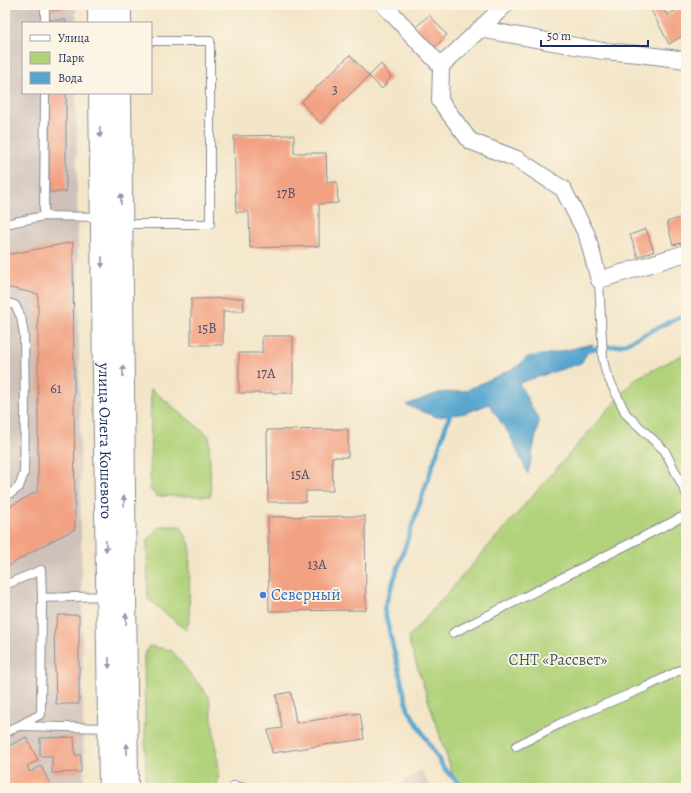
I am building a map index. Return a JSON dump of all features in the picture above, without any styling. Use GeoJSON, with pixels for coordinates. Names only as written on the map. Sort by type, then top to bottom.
{"type":"FeatureCollection","features":[{"type":"Feature","properties":{"kind":"main road"},"geometry":{"type":"LineString","coordinates":[[99,5],[99,22]]}},
{"type":"Feature","properties":{"kind":"main road"},"geometry":{"type":"LineString","coordinates":[[120,5],[120,22]]}},
{"type":"Feature","properties":{"kind":"main road","name":"улица Олега Кошевого"},"geometry":{"type":"LineString","coordinates":[[100,94],[111,221],[116,596],[128,788]]}},
{"type":"Feature","properties":{"kind":"main road","name":"улица Олега Кошевого"},"geometry":{"type":"LineString","coordinates":[[111,221],[120,94]]}},
{"type":"Feature","properties":{"kind":"main road","name":"улица Олега Кошевого"},"geometry":{"type":"LineString","coordinates":[[110,788],[109,728],[116,596]]}},
{"type":"Feature","properties":{"kind":"street"},"geometry":{"type":"LineString","coordinates":[[384,5],[441,66],[440,101],[470,141],[517,159],[563,189],[587,235],[599,280],[686,253]]}},
{"type":"Feature","properties":{"kind":"street"},"geometry":{"type":"LineString","coordinates":[[441,66],[505,5]]}},
{"type":"Feature","properties":{"kind":"street"},"geometry":{"type":"LineString","coordinates":[[480,29],[603,51],[686,60]]}},
{"type":"Feature","properties":{"kind":"lane"},"geometry":{"type":"LineString","coordinates":[[45,5],[45,22]]}},
{"type":"Feature","properties":{"kind":"lane"},"geometry":{"type":"LineString","coordinates":[[5,224],[44,216],[111,221],[210,224],[210,41],[152,41]]}},
{"type":"Feature","properties":{"kind":"lane"},"geometry":{"type":"LineString","coordinates":[[44,216],[45,94]]}},
{"type":"Feature","properties":{"kind":"lane"},"geometry":{"type":"LineString","coordinates":[[599,280],[601,333],[603,359],[606,373],[626,414],[665,452],[686,493]]}},
{"type":"Feature","properties":{"kind":"lane"},"geometry":{"type":"LineString","coordinates":[[5,302],[15,305],[21,316],[24,335],[25,412],[24,473],[19,487],[11,493],[5,495]]}},
{"type":"Feature","properties":{"kind":"lane"},"geometry":{"type":"LineString","coordinates":[[453,633],[686,515]]}},
{"type":"Feature","properties":{"kind":"lane"},"geometry":{"type":"LineString","coordinates":[[5,585],[41,570],[41,714],[5,733]]}},
{"type":"Feature","properties":{"kind":"lane"},"geometry":{"type":"LineString","coordinates":[[42,598],[116,596]]}},
{"type":"Feature","properties":{"kind":"lane"},"geometry":{"type":"LineString","coordinates":[[516,746],[563,722],[646,687],[686,667]]}},
{"type":"Feature","properties":{"kind":"lane"},"geometry":{"type":"LineString","coordinates":[[19,726],[109,728]]}},
{"type":"Feature","properties":{"kind":"lane"},"geometry":{"type":"LineString","coordinates":[[234,786],[248,788]]}},
{"type":"Feature","properties":{"kind":"shaded area"},"geometry":{"type":"Polygon","coordinates":[[[5,5],[76,5],[76,22],[22,22],[22,94],[76,94],[84,788],[5,788],[5,5]]]}},
{"type":"Feature","properties":{"kind":"shaded area"},"geometry":{"type":"Polygon","coordinates":[[[421,770],[431,788],[395,788],[421,770]]]}},
{"type":"Feature","properties":{"kind":"green space","name":"СНТ «Рассвет»"},"geometry":{"type":"Polygon","coordinates":[[[686,353],[686,788],[457,788],[408,638],[635,379],[686,353]]]}},
{"type":"Feature","properties":{"kind":"green space"},"geometry":{"type":"Polygon","coordinates":[[[151,389],[209,436],[211,496],[156,496],[150,489],[151,389]]]}},
{"type":"Feature","properties":{"kind":"green space"},"geometry":{"type":"Polygon","coordinates":[[[160,526],[180,526],[190,544],[189,620],[186,630],[148,599],[147,541],[160,526]]]}},
{"type":"Feature","properties":{"kind":"green space"},"geometry":{"type":"Polygon","coordinates":[[[149,646],[171,650],[209,697],[219,770],[217,788],[146,788],[144,656],[149,646]]]}},
{"type":"Feature","properties":{"kind":"water"},"geometry":{"type":"Polygon","coordinates":[[[593,344],[581,363],[519,383],[539,421],[528,474],[509,434],[489,404],[466,413],[437,417],[406,405],[438,393],[465,391],[540,356],[593,344]]]}},
{"type":"Feature","properties":{"kind":"building"},"geometry":{"type":"Polygon","coordinates":[[[51,5],[66,5],[66,10],[51,10],[51,5]]]}},
{"type":"Feature","properties":{"kind":"building"},"geometry":{"type":"Polygon","coordinates":[[[655,5],[661,5],[667,15],[686,5],[686,34],[669,44],[650,8],[655,5]]]}},
{"type":"Feature","properties":{"kind":"building"},"geometry":{"type":"Polygon","coordinates":[[[429,15],[447,35],[434,48],[415,28],[429,15]]]}},
{"type":"Feature","properties":{"kind":"building"},"geometry":{"type":"Polygon","coordinates":[[[49,20],[66,20],[66,22],[49,22],[49,20]]]}},
{"type":"Feature","properties":{"kind":"building"},"geometry":{"type":"Polygon","coordinates":[[[350,55],[369,76],[320,123],[301,102],[350,55]]]}},
{"type":"Feature","properties":{"kind":"building"},"geometry":{"type":"Polygon","coordinates":[[[381,64],[391,77],[382,89],[369,76],[381,64]]]}},
{"type":"Feature","properties":{"kind":"building"},"geometry":{"type":"Polygon","coordinates":[[[49,94],[66,94],[66,192],[49,192],[49,94]]]}},
{"type":"Feature","properties":{"kind":"building"},"geometry":{"type":"Polygon","coordinates":[[[294,135],[294,153],[326,153],[327,182],[337,182],[338,203],[319,204],[319,246],[250,248],[249,212],[236,212],[234,136],[294,135]]]}},
{"type":"Feature","properties":{"kind":"building"},"geometry":{"type":"Polygon","coordinates":[[[5,145],[9,165],[5,166],[5,145]]]}},
{"type":"Feature","properties":{"kind":"building"},"geometry":{"type":"Polygon","coordinates":[[[682,217],[686,233],[686,242],[673,245],[667,222],[682,217]]]}},
{"type":"Feature","properties":{"kind":"building"},"geometry":{"type":"Polygon","coordinates":[[[646,229],[654,251],[638,257],[630,235],[646,229]]]}},
{"type":"Feature","properties":{"kind":"building"},"geometry":{"type":"Polygon","coordinates":[[[73,242],[75,529],[42,546],[5,568],[5,509],[38,491],[38,294],[5,287],[5,252],[11,254],[73,242]]]}},
{"type":"Feature","properties":{"kind":"building"},"geometry":{"type":"Polygon","coordinates":[[[243,298],[244,311],[223,311],[223,345],[191,345],[191,299],[243,298]]]}},
{"type":"Feature","properties":{"kind":"building"},"geometry":{"type":"Polygon","coordinates":[[[262,336],[293,336],[293,393],[239,393],[239,353],[262,353],[262,336]]]}},
{"type":"Feature","properties":{"kind":"building"},"geometry":{"type":"Polygon","coordinates":[[[348,429],[348,457],[332,457],[333,491],[306,491],[306,502],[268,502],[267,430],[348,429]]]}},
{"type":"Feature","properties":{"kind":"building"},"geometry":{"type":"Polygon","coordinates":[[[365,516],[366,610],[269,611],[268,517],[365,516]]]}},
{"type":"Feature","properties":{"kind":"building"},"geometry":{"type":"Polygon","coordinates":[[[58,615],[79,615],[79,704],[56,704],[54,634],[58,615]]]}},
{"type":"Feature","properties":{"kind":"building"},"geometry":{"type":"Polygon","coordinates":[[[291,692],[296,723],[360,713],[364,739],[272,753],[268,730],[282,728],[276,695],[291,692]]]}},
{"type":"Feature","properties":{"kind":"building"},"geometry":{"type":"Polygon","coordinates":[[[26,737],[38,760],[27,766],[30,772],[41,766],[51,786],[47,788],[5,788],[5,748],[26,737]]]}},
{"type":"Feature","properties":{"kind":"building"},"geometry":{"type":"Polygon","coordinates":[[[74,737],[75,755],[81,755],[81,772],[52,773],[52,756],[40,756],[40,738],[74,737]]]}},
{"type":"Feature","properties":{"kind":"waterway"},"geometry":{"type":"LineString","coordinates":[[585,350],[622,345],[686,314]]}},
{"type":"Feature","properties":{"kind":"waterway"},"geometry":{"type":"LineString","coordinates":[[516,370],[529,358],[546,356]]}},
{"type":"Feature","properties":{"kind":"waterway"},"geometry":{"type":"LineString","coordinates":[[453,412],[450,414],[384,609],[408,709],[445,770],[464,788]]}},
{"type":"Feature","properties":{"kind":"place","name":"Северный"},"geometry":{"type":"Point","coordinates":[263,595]}}]}
